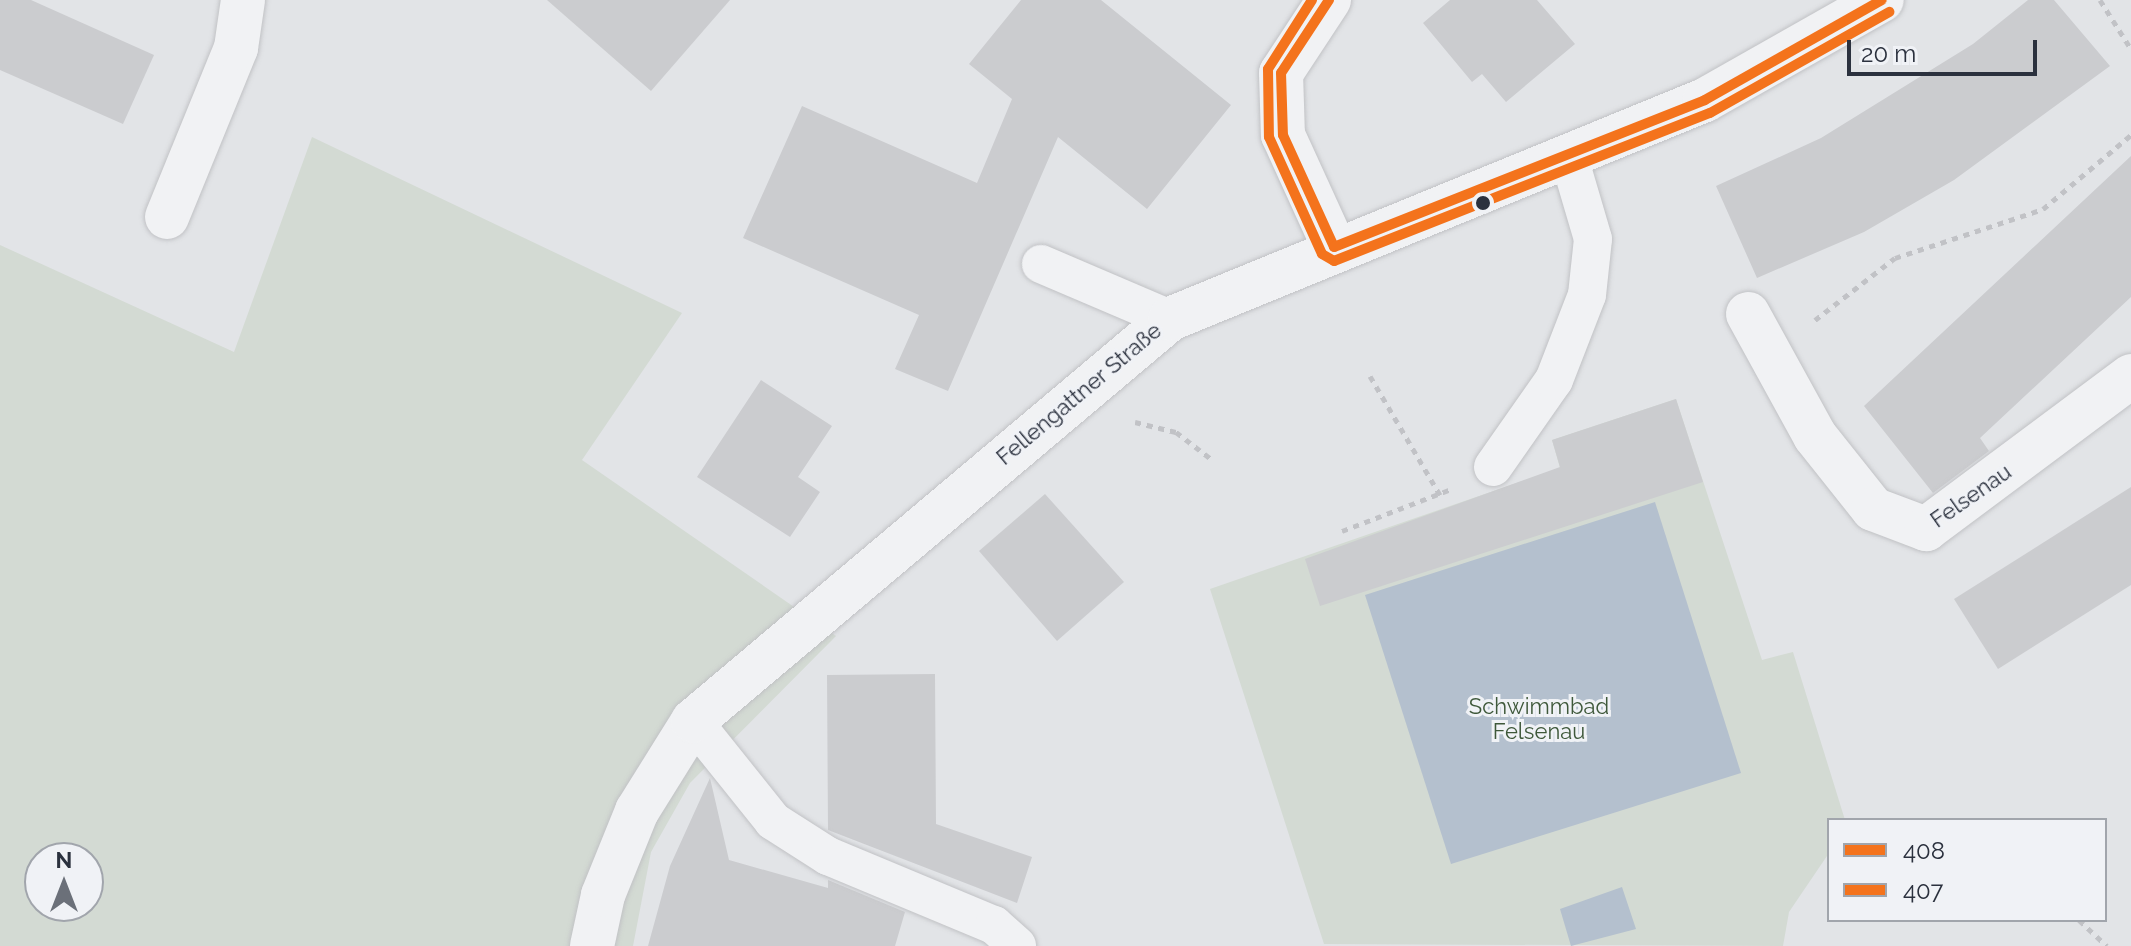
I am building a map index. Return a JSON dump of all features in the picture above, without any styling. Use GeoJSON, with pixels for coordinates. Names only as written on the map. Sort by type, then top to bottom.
{"type":"FeatureCollection","features":[{"type":"Feature","properties":{"kind":"street"},"geometry":{"type":"LineString","coordinates":[[167,217],[236,48],[243,0]]}},
{"type":"Feature","properties":{"kind":"street"},"geometry":{"type":"LineString","coordinates":[[1329,0],[1281,73],[1283,135],[1334,247]]}},
{"type":"Feature","properties":{"kind":"street","name":"Fellengattner Straße"},"geometry":{"type":"LineString","coordinates":[[592,946],[603,895],[637,811],[693,721],[1170,319],[1334,247],[1705,100],[1882,0]]}},
{"type":"Feature","properties":{"kind":"street","name":"Felsenau"},"geometry":{"type":"LineString","coordinates":[[1748,314],[1815,436],[1873,509],[1926,529],[2131,376]]}},
{"type":"Feature","properties":{"kind":"lane"},"geometry":{"type":"LineString","coordinates":[[1493,467],[1554,380],[1587,295],[1593,239],[1568,154]]}},
{"type":"Feature","properties":{"kind":"lane"},"geometry":{"type":"LineString","coordinates":[[1041,264],[1170,319]]}},
{"type":"Feature","properties":{"kind":"lane"},"geometry":{"type":"LineString","coordinates":[[693,721],[773,821],[828,856],[994,925],[1017,946]]}},
{"type":"Feature","properties":{"kind":"path"},"geometry":{"type":"LineString","coordinates":[[2100,0],[2131,49]]}},
{"type":"Feature","properties":{"kind":"path"},"geometry":{"type":"LineString","coordinates":[[1772,357],[1895,258],[2043,209],[2131,135]]}},
{"type":"Feature","properties":{"kind":"path"},"geometry":{"type":"LineString","coordinates":[[1370,376],[1440,495]]}},
{"type":"Feature","properties":{"kind":"path"},"geometry":{"type":"LineString","coordinates":[[1073,400],[1176,432],[1211,459]]}},
{"type":"Feature","properties":{"kind":"path"},"geometry":{"type":"LineString","coordinates":[[1342,531],[1440,495],[1493,467]]}},
{"type":"Feature","properties":{"kind":"path"},"geometry":{"type":"LineString","coordinates":[[2081,922],[2107,946]]}},
{"type":"Feature","properties":{"kind":"green space"},"geometry":{"type":"Polygon","coordinates":[[[312,137],[682,313],[582,460],[836,636],[690,783],[651,852],[633,946],[0,946],[0,245],[234,352],[312,137]]]}},
{"type":"Feature","properties":{"kind":"green space","name":"Schwimmbad Felsenau"},"geometry":{"type":"Polygon","coordinates":[[[1676,399],[1762,660],[1793,652],[1844,818],[1827,818],[1827,856],[1789,912],[1783,946],[1324,944],[1210,589],[1560,468],[1552,440],[1676,399]]]}},
{"type":"Feature","properties":{"kind":"water","name":"Schwimmbad Felsenau"},"geometry":{"type":"Polygon","coordinates":[[[1655,502],[1741,773],[1451,864],[1365,595],[1655,502]]]}},
{"type":"Feature","properties":{"kind":"water"},"geometry":{"type":"Polygon","coordinates":[[[1622,887],[1636,929],[1571,946],[1560,909],[1622,887]]]}},
{"type":"Feature","properties":{"kind":"building"},"geometry":{"type":"Polygon","coordinates":[[[0,0],[31,0],[154,55],[123,124],[0,70],[0,0]]]}},
{"type":"Feature","properties":{"kind":"building"},"geometry":{"type":"Polygon","coordinates":[[[547,0],[730,0],[651,91],[547,0]]]}},
{"type":"Feature","properties":{"kind":"building"},"geometry":{"type":"Polygon","coordinates":[[[1021,0],[1101,0],[1231,105],[1147,209],[1058,137],[948,391],[895,369],[919,315],[743,238],[802,106],[977,183],[1012,99],[969,64],[1021,0]]]}},
{"type":"Feature","properties":{"kind":"building"},"geometry":{"type":"Polygon","coordinates":[[[1450,0],[1537,0],[1575,44],[1506,102],[1482,74],[1472,82],[1423,23],[1450,0]]]}},
{"type":"Feature","properties":{"kind":"building"},"geometry":{"type":"Polygon","coordinates":[[[2028,0],[2054,0],[2110,66],[1954,180],[1864,232],[1757,278],[1716,186],[1821,138],[1973,44],[2028,0]]]}},
{"type":"Feature","properties":{"kind":"building"},"geometry":{"type":"Polygon","coordinates":[[[2131,156],[2131,297],[1980,438],[1989,451],[1933,493],[1864,406],[2131,156]]]}},
{"type":"Feature","properties":{"kind":"building"},"geometry":{"type":"Polygon","coordinates":[[[761,380],[832,426],[798,477],[820,492],[790,537],[697,477],[761,380]]]}},
{"type":"Feature","properties":{"kind":"building"},"geometry":{"type":"Polygon","coordinates":[[[1676,399],[1703,482],[1320,606],[1305,559],[1560,467],[1552,440],[1676,399]]]}},
{"type":"Feature","properties":{"kind":"building"},"geometry":{"type":"Polygon","coordinates":[[[2131,487],[2131,585],[1998,669],[1954,599],[2131,487]]]}},
{"type":"Feature","properties":{"kind":"building"},"geometry":{"type":"Polygon","coordinates":[[[1045,494],[1124,582],[1057,641],[979,551],[1045,494]]]}},
{"type":"Feature","properties":{"kind":"building"},"geometry":{"type":"Polygon","coordinates":[[[935,674],[936,824],[1032,857],[1017,903],[828,830],[827,675],[935,674]]]}},
{"type":"Feature","properties":{"kind":"building"},"geometry":{"type":"Polygon","coordinates":[[[710,778],[729,860],[828,888],[828,880],[905,912],[895,946],[648,946],[670,866],[710,778]]]}},
{"type":"Feature","properties":{"kind":"transit line","name":"407"},"geometry":{"type":"LineString","coordinates":[[1312,0],[1268,69],[1269,137],[1322,254],[1334,261],[1710,113],[1889,12]]}},
{"type":"Feature","properties":{"kind":"transit line","name":"408"},"geometry":{"type":"LineString","coordinates":[[1329,0],[1281,73],[1283,135],[1334,247],[1705,100],[1882,0]]}}]}
